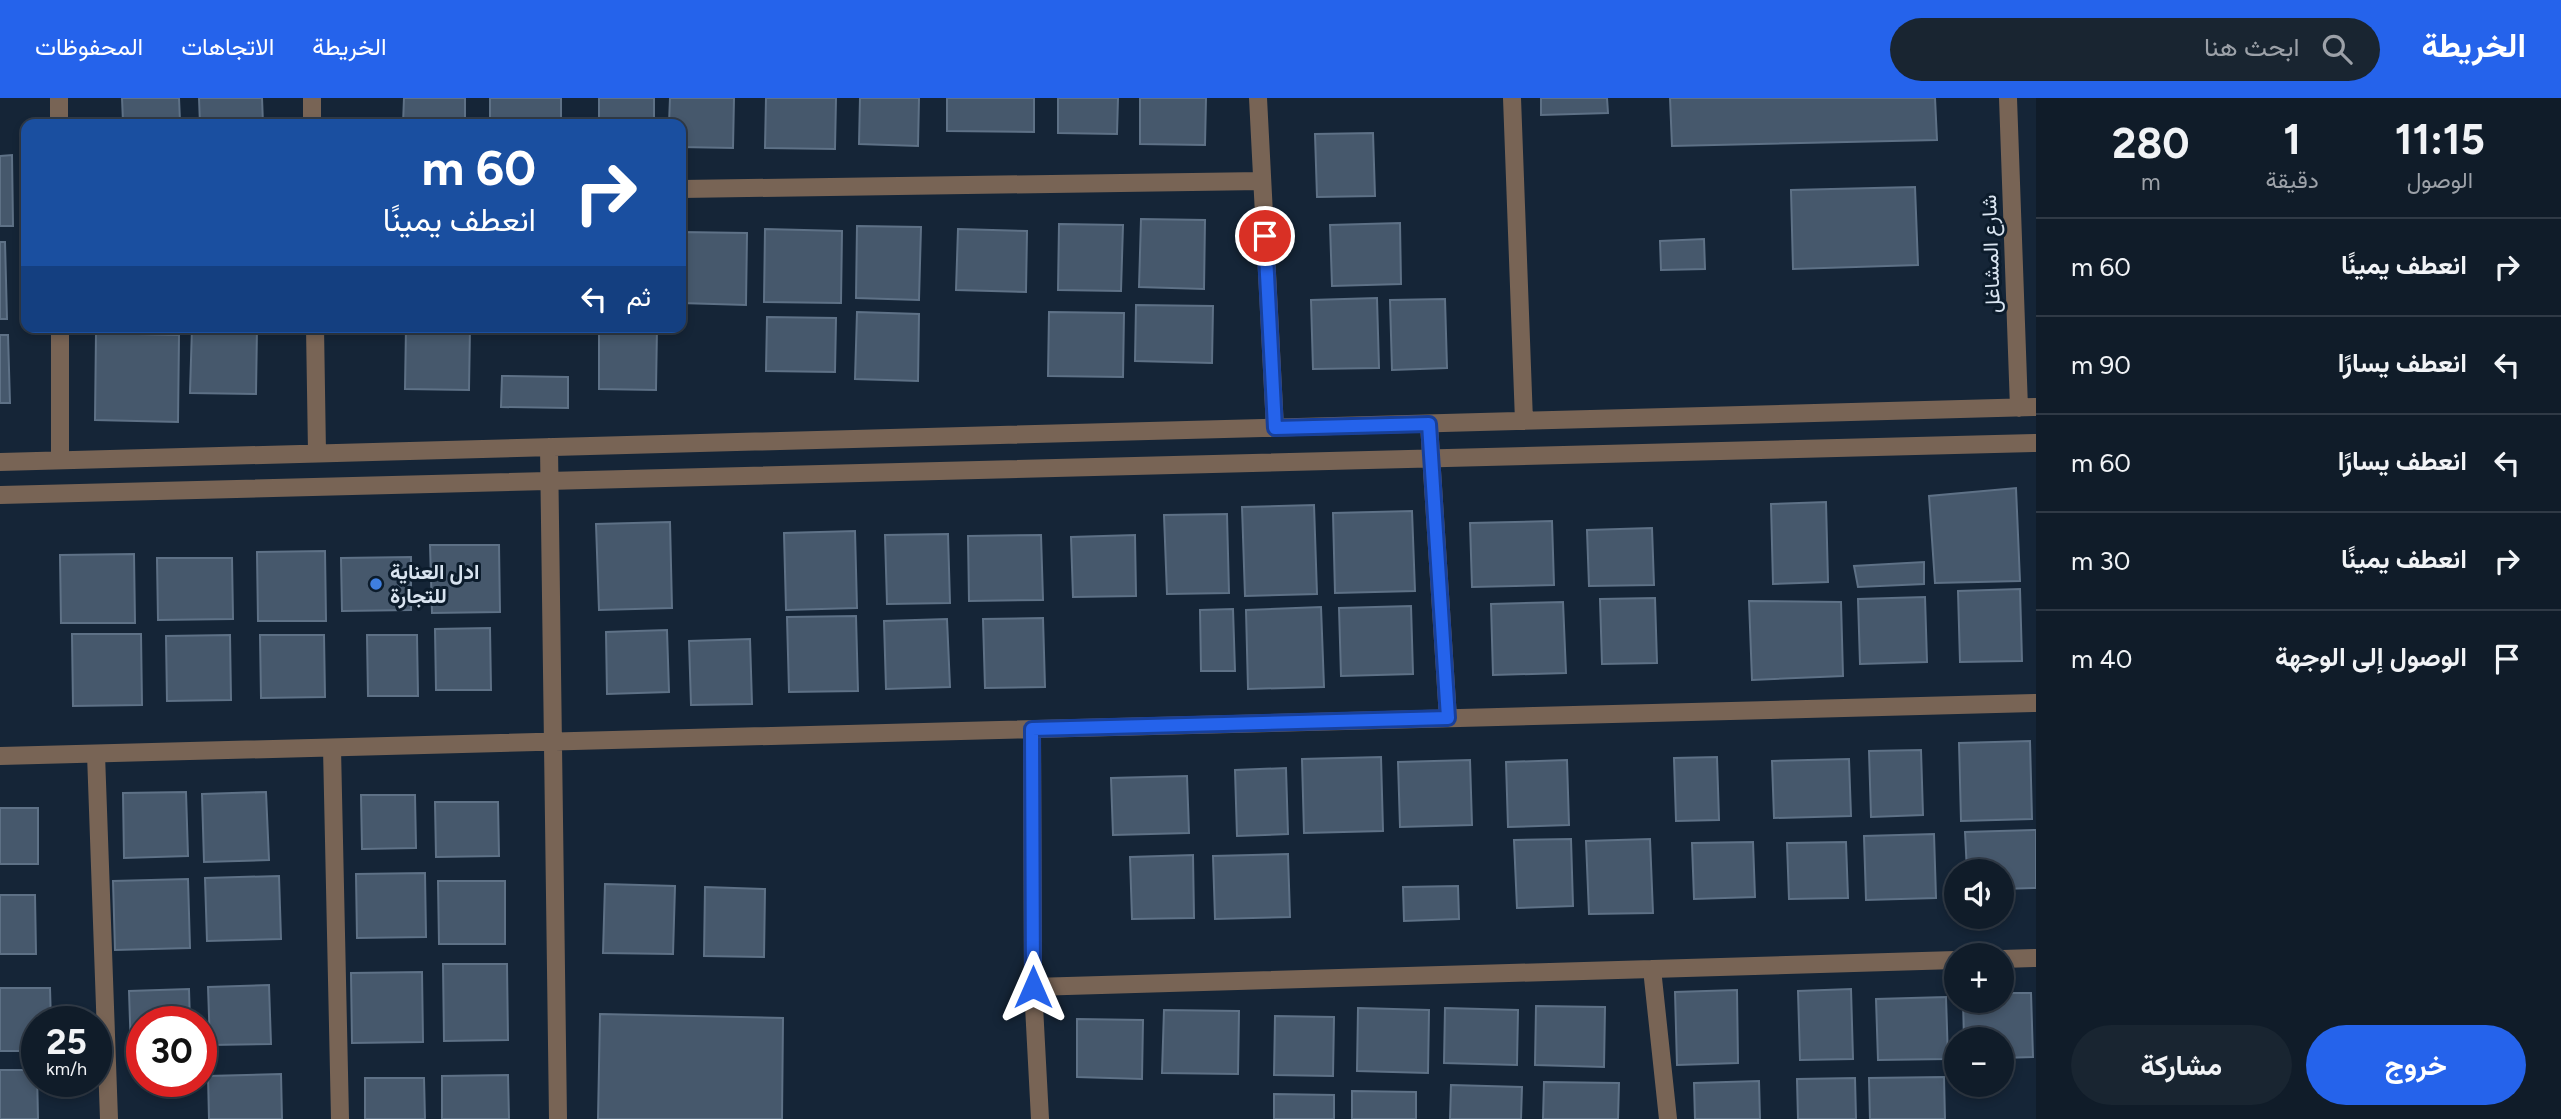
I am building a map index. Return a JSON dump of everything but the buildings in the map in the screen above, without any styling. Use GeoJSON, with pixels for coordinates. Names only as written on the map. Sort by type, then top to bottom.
{"type":"FeatureCollection","features":[{"type":"Feature","properties":{"kind":"street"},"geometry":{"type":"LineString","coordinates":[[59,98],[59,119]]}},
{"type":"Feature","properties":{"kind":"street"},"geometry":{"type":"LineString","coordinates":[[312,98],[312,119]]}},
{"type":"Feature","properties":{"kind":"street"},"geometry":{"type":"LineString","coordinates":[[1258,98],[1275,428]]}},
{"type":"Feature","properties":{"kind":"street"},"geometry":{"type":"LineString","coordinates":[[1512,98],[1524,421]]}},
{"type":"Feature","properties":{"kind":"street","name":"شارع المشاغل"},"geometry":{"type":"LineString","coordinates":[[2008,98],[2028,408]]}},
{"type":"Feature","properties":{"kind":"street"},"geometry":{"type":"LineString","coordinates":[[686,189],[1262,181]]}},
{"type":"Feature","properties":{"kind":"street"},"geometry":{"type":"LineString","coordinates":[[60,333],[60,460]]}},
{"type":"Feature","properties":{"kind":"street"},"geometry":{"type":"LineString","coordinates":[[315,333],[317,453]]}},
{"type":"Feature","properties":{"kind":"street"},"geometry":{"type":"LineString","coordinates":[[0,462],[2028,408]]}},
{"type":"Feature","properties":{"kind":"street"},"geometry":{"type":"LineString","coordinates":[[1429,424],[1448,718]]}},
{"type":"Feature","properties":{"kind":"street"},"geometry":{"type":"LineString","coordinates":[[0,495],[2036,443]]}},
{"type":"Feature","properties":{"kind":"street"},"geometry":{"type":"LineString","coordinates":[[549,447],[558,1119]]}},
{"type":"Feature","properties":{"kind":"street"},"geometry":{"type":"LineString","coordinates":[[0,756],[2036,703]]}},
{"type":"Feature","properties":{"kind":"street"},"geometry":{"type":"LineString","coordinates":[[1032,729],[1033,987],[1040,1119]]}},
{"type":"Feature","properties":{"kind":"street"},"geometry":{"type":"LineString","coordinates":[[332,748],[340,1119]]}},
{"type":"Feature","properties":{"kind":"street"},"geometry":{"type":"LineString","coordinates":[[96,754],[109,1119]]}},
{"type":"Feature","properties":{"kind":"street"},"geometry":{"type":"LineString","coordinates":[[2014,959],[2036,958]]}},
{"type":"Feature","properties":{"kind":"street"},"geometry":{"type":"LineString","coordinates":[[1033,987],[1944,960]]}},
{"type":"Feature","properties":{"kind":"street"},"geometry":{"type":"LineString","coordinates":[[1652,970],[1668,1119]]}},
{"type":"Feature","properties":{"kind":"place","name":"ادل العناية للتجارة"},"geometry":{"type":"Point","coordinates":[376,584]}},
{"type":"Feature","properties":{"kind":"route"},"geometry":{"type":"LineString","coordinates":[[1033,987],[1032,729],[1448,718],[1429,424],[1275,428],[1265,236]]}}]}
